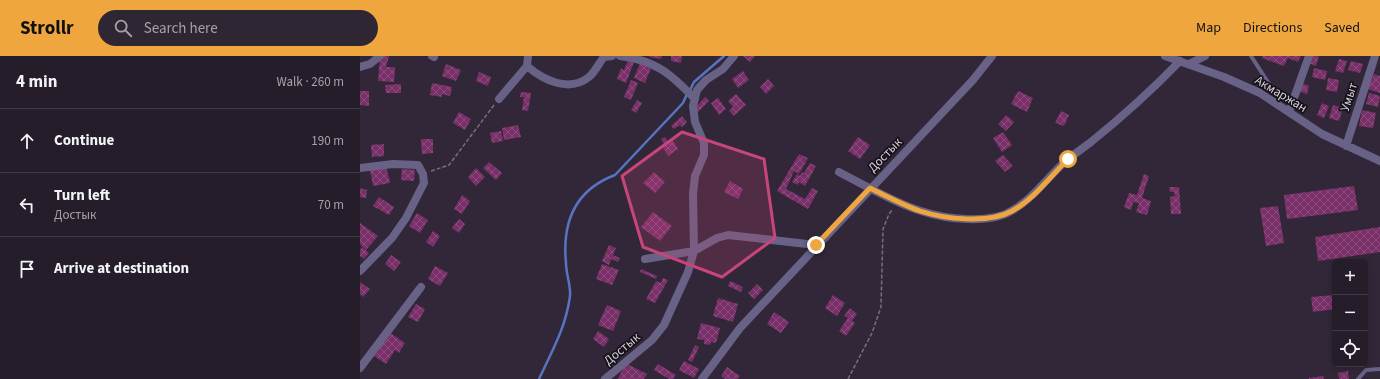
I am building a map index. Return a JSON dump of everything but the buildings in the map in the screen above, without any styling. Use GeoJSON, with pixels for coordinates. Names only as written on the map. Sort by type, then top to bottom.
{"type":"FeatureCollection","features":[{"type":"Feature","properties":{"kind":"street"},"geometry":{"type":"LineString","coordinates":[[360,67],[370,64],[380,56]]}},
{"type":"Feature","properties":{"kind":"street"},"geometry":{"type":"LineString","coordinates":[[499,99],[527,66],[528,56]]}},
{"type":"Feature","properties":{"kind":"street"},"geometry":{"type":"LineString","coordinates":[[527,66],[539,76],[556,83],[576,84],[589,77],[607,56]]}},
{"type":"Feature","properties":{"kind":"street"},"geometry":{"type":"LineString","coordinates":[[620,56],[638,58],[661,67],[695,98]]}},
{"type":"Feature","properties":{"kind":"street","name":"Достык"},"geometry":{"type":"LineString","coordinates":[[605,379],[652,340],[664,325],[688,272],[694,251],[693,194],[695,176],[704,155],[704,143],[694,122],[693,106],[697,90],[706,80],[723,69],[734,56]]}},
{"type":"Feature","properties":{"kind":"street","name":"Достык"},"geometry":{"type":"LineString","coordinates":[[702,379],[740,328],[816,245],[973,80],[992,56]]}},
{"type":"Feature","properties":{"kind":"street","name":"Акмаржан"},"geometry":{"type":"LineString","coordinates":[[1165,56],[1180,60],[1260,93],[1322,134],[1380,161]]}},
{"type":"Feature","properties":{"kind":"street"},"geometry":{"type":"LineString","coordinates":[[1189,64],[1205,56]]}},
{"type":"Feature","properties":{"kind":"street"},"geometry":{"type":"LineString","coordinates":[[1289,112],[1309,56]]}},
{"type":"Feature","properties":{"kind":"street","name":"Умыт"},"geometry":{"type":"LineString","coordinates":[[1346,146],[1375,56]]}},
{"type":"Feature","properties":{"kind":"street"},"geometry":{"type":"LineString","coordinates":[[839,172],[920,211],[951,217],[980,219],[995,217],[1011,212],[1026,201],[1068,159],[1095,139],[1154,89],[1180,60]]}},
{"type":"Feature","properties":{"kind":"street"},"geometry":{"type":"LineString","coordinates":[[360,168],[393,164],[418,165],[424,174],[424,183],[406,218],[392,238],[360,271]]}},
{"type":"Feature","properties":{"kind":"street"},"geometry":{"type":"LineString","coordinates":[[645,259],[694,251],[717,238],[728,235],[816,245]]}},
{"type":"Feature","properties":{"kind":"street"},"geometry":{"type":"LineString","coordinates":[[360,368],[421,287]]}},
{"type":"Feature","properties":{"kind":"lane"},"geometry":{"type":"LineString","coordinates":[[1250,56],[1271,87],[1293,101]]}},
{"type":"Feature","properties":{"kind":"lane"},"geometry":{"type":"LineString","coordinates":[[1358,379],[1366,370],[1380,369]]}},
{"type":"Feature","properties":{"kind":"path"},"geometry":{"type":"LineString","coordinates":[[424,174],[449,165],[499,99]]}},
{"type":"Feature","properties":{"kind":"path"},"geometry":{"type":"LineString","coordinates":[[848,379],[872,333],[881,307],[883,229],[889,214],[900,202]]}},
{"type":"Feature","properties":{"kind":"highlighted area"},"geometry":{"type":"Polygon","coordinates":[[[682,132],[764,159],[775,238],[722,277],[643,247],[622,176],[682,132]]]}},
{"type":"Feature","properties":{"kind":"waterway"},"geometry":{"type":"LineString","coordinates":[[690,90],[694,82],[724,56]]}},
{"type":"Feature","properties":{"kind":"waterway"},"geometry":{"type":"LineString","coordinates":[[539,379],[558,339],[568,307],[570,292],[565,248],[566,234],[574,209],[590,189],[601,181],[615,175],[683,103],[687,94]]}},
{"type":"Feature","properties":{"kind":"route"},"geometry":{"type":"LineString","coordinates":[[816,245],[870,188],[920,211],[951,217],[980,219],[995,217],[1011,212],[1026,201],[1068,159]]}}]}
